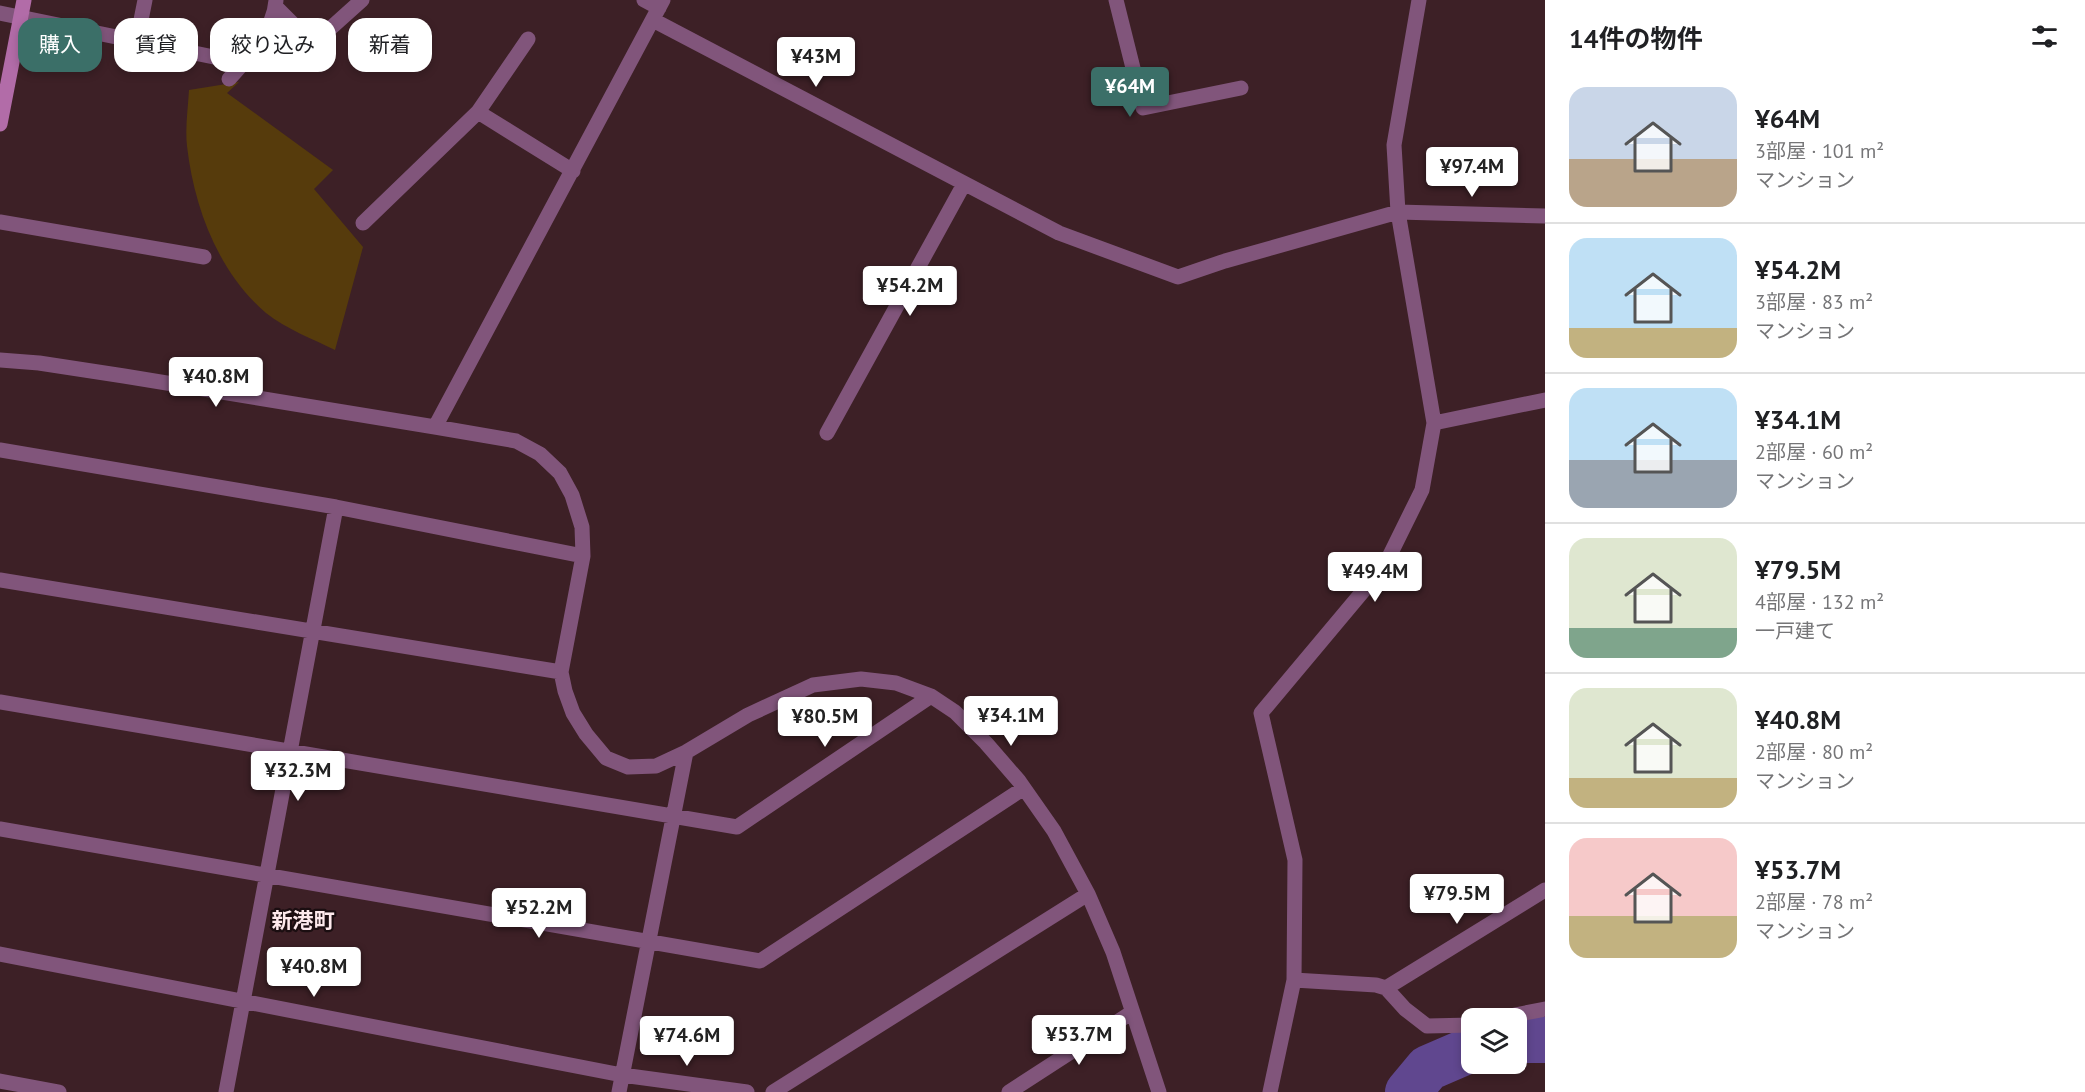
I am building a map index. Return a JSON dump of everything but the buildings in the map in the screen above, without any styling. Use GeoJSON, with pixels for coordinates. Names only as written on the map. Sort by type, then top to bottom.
{"type":"FeatureCollection","features":[{"type":"Feature","properties":{"kind":"street"},"geometry":{"type":"LineString","coordinates":[[0,124],[24,0]]}},
{"type":"Feature","properties":{"kind":"street"},"geometry":{"type":"LineString","coordinates":[[141,18],[145,0]]}},
{"type":"Feature","properties":{"kind":"street"},"geometry":{"type":"LineString","coordinates":[[276,4],[313,44],[362,0]]}},
{"type":"Feature","properties":{"kind":"street"},"geometry":{"type":"LineString","coordinates":[[644,0],[964,184],[1059,233],[1178,277],[1398,212],[1545,216]]}},
{"type":"Feature","properties":{"kind":"street"},"geometry":{"type":"LineString","coordinates":[[1116,0],[1143,108],[1241,88]]}},
{"type":"Feature","properties":{"kind":"street"},"geometry":{"type":"LineString","coordinates":[[1270,1092],[1294,980],[1296,860],[1261,713],[1385,565],[1422,490],[1434,423],[1398,212],[1394,145],[1419,0]]}},
{"type":"Feature","properties":{"kind":"street"},"geometry":{"type":"LineString","coordinates":[[435,426],[658,9]]}},
{"type":"Feature","properties":{"kind":"street"},"geometry":{"type":"LineString","coordinates":[[0,13],[114,35]]}},
{"type":"Feature","properties":{"kind":"street"},"geometry":{"type":"LineString","coordinates":[[363,223],[478,112],[528,39]]}},
{"type":"Feature","properties":{"kind":"street"},"geometry":{"type":"LineString","coordinates":[[229,79],[235,72]]}},
{"type":"Feature","properties":{"kind":"street"},"geometry":{"type":"LineString","coordinates":[[478,112],[573,171]]}},
{"type":"Feature","properties":{"kind":"street"},"geometry":{"type":"LineString","coordinates":[[827,433],[964,184]]}},
{"type":"Feature","properties":{"kind":"street"},"geometry":{"type":"LineString","coordinates":[[0,222],[204,257]]}},
{"type":"Feature","properties":{"kind":"street"},"geometry":{"type":"LineString","coordinates":[[0,360],[39,363],[435,426],[516,441],[540,454],[560,473],[573,495],[582,527],[583,556],[561,672],[565,691],[573,713],[586,734],[606,758],[628,767],[656,766],[686,752],[748,715],[813,685],[861,679],[896,683],[931,696],[955,711],[1024,788],[1054,831],[1088,894],[1113,952],[1131,1013],[1159,1092]]}},
{"type":"Feature","properties":{"kind":"street"},"geometry":{"type":"LineString","coordinates":[[1434,423],[1545,400]]}},
{"type":"Feature","properties":{"kind":"street"},"geometry":{"type":"LineString","coordinates":[[0,450],[336,507],[583,556]]}},
{"type":"Feature","properties":{"kind":"street"},"geometry":{"type":"LineString","coordinates":[[226,1092],[336,507]]}},
{"type":"Feature","properties":{"kind":"street"},"geometry":{"type":"LineString","coordinates":[[0,580],[561,672]]}},
{"type":"Feature","properties":{"kind":"street"},"geometry":{"type":"LineString","coordinates":[[0,702],[737,826],[931,696]]}},
{"type":"Feature","properties":{"kind":"street"},"geometry":{"type":"LineString","coordinates":[[620,1092],[686,752]]}},
{"type":"Feature","properties":{"kind":"street"},"geometry":{"type":"LineString","coordinates":[[0,829],[760,961],[1024,788]]}},
{"type":"Feature","properties":{"kind":"street"},"geometry":{"type":"LineString","coordinates":[[1386,988],[1545,890]]}},
{"type":"Feature","properties":{"kind":"street"},"geometry":{"type":"LineString","coordinates":[[777,1091],[1088,894]]}},
{"type":"Feature","properties":{"kind":"street"},"geometry":{"type":"LineString","coordinates":[[0,954],[622,1075],[747,1092]]}},
{"type":"Feature","properties":{"kind":"street"},"geometry":{"type":"LineString","coordinates":[[1294,980],[1376,985],[1386,988],[1405,1009],[1426,1026],[1461,1024]]}},
{"type":"Feature","properties":{"kind":"street"},"geometry":{"type":"LineString","coordinates":[[1527,1013],[1545,1009]]}},
{"type":"Feature","properties":{"kind":"street"},"geometry":{"type":"LineString","coordinates":[[1009,1092],[1131,1013]]}},
{"type":"Feature","properties":{"kind":"street"},"geometry":{"type":"LineString","coordinates":[[0,1081],[59,1092]]}},
{"type":"Feature","properties":{"kind":"shaded area"},"geometry":{"type":"Polygon","coordinates":[[[239,82],[227,93],[333,170],[314,189],[363,247],[335,350],[282,324],[249,297],[222,258],[202,215],[190,169],[187,146],[189,90],[239,82]]]}},
{"type":"Feature","properties":{"kind":"waterway"},"geometry":{"type":"LineString","coordinates":[[1527,1040],[1545,1040]]}},
{"type":"Feature","properties":{"kind":"waterway"},"geometry":{"type":"LineString","coordinates":[[1408,1092],[1428,1068],[1461,1054]]}},
{"type":"Feature","properties":{"kind":"district","name":"新港町"},"geometry":{"type":"Point","coordinates":[303,920]}}]}
